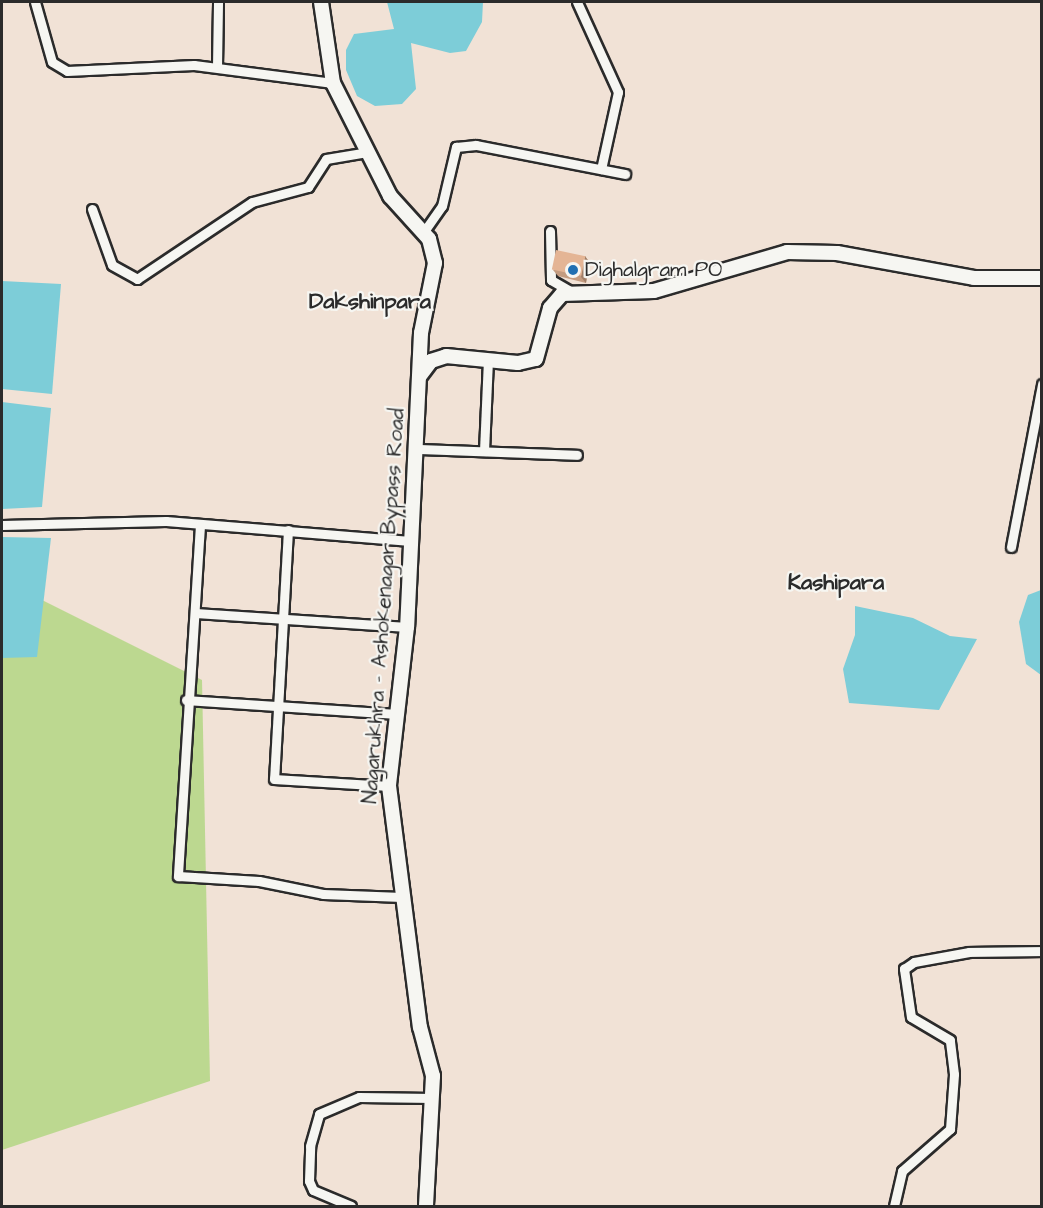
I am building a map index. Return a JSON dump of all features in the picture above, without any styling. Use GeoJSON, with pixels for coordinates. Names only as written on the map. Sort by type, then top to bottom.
{"type":"FeatureCollection","features":[{"type":"Feature","properties":{"kind":"main road","name":"Nagarukhra - Ashokenagar Bypass Road"},"geometry":{"type":"LineString","coordinates":[[321,2],[333,83],[390,196],[424,230],[435,263],[421,333],[407,627],[389,786],[402,897],[433,1098],[426,1206]]}},
{"type":"Feature","properties":{"kind":"main road"},"geometry":{"type":"LineString","coordinates":[[419,377],[431,361],[446,356],[488,360],[536,359],[555,299],[572,292],[654,291],[771,255],[812,250],[974,278],[1041,278]]}},
{"type":"Feature","properties":{"kind":"main road"},"geometry":{"type":"LineString","coordinates":[[421,333],[446,356]]}},
{"type":"Feature","properties":{"kind":"street"},"geometry":{"type":"LineString","coordinates":[[35,2],[46,49],[58,68],[217,67],[333,83]]}},
{"type":"Feature","properties":{"kind":"street"},"geometry":{"type":"LineString","coordinates":[[217,67],[218,2]]}},
{"type":"Feature","properties":{"kind":"street"},"geometry":{"type":"LineString","coordinates":[[577,2],[618,92],[601,169]]}},
{"type":"Feature","properties":{"kind":"street"},"geometry":{"type":"LineString","coordinates":[[424,230],[442,206],[456,147],[476,145],[625,174]]}},
{"type":"Feature","properties":{"kind":"street"},"geometry":{"type":"LineString","coordinates":[[92,209],[112,265],[137,279],[252,202],[308,187],[326,159],[368,152]]}},
{"type":"Feature","properties":{"kind":"street"},"geometry":{"type":"LineString","coordinates":[[550,231],[551,280],[572,292]]}},
{"type":"Feature","properties":{"kind":"street"},"geometry":{"type":"LineString","coordinates":[[484,452],[488,360]]}},
{"type":"Feature","properties":{"kind":"street"},"geometry":{"type":"LineString","coordinates":[[1011,548],[1041,384]]}},
{"type":"Feature","properties":{"kind":"street"},"geometry":{"type":"LineString","coordinates":[[417,449],[577,455]]}},
{"type":"Feature","properties":{"kind":"street"},"geometry":{"type":"LineString","coordinates":[[2,525],[200,525],[410,541]]}},
{"type":"Feature","properties":{"kind":"street"},"geometry":{"type":"LineString","coordinates":[[200,525],[196,613],[186,700],[178,876],[259,881],[323,894],[402,897]]}},
{"type":"Feature","properties":{"kind":"street"},"geometry":{"type":"LineString","coordinates":[[288,530],[280,707],[274,779],[389,786]]}},
{"type":"Feature","properties":{"kind":"street"},"geometry":{"type":"LineString","coordinates":[[196,613],[407,627]]}},
{"type":"Feature","properties":{"kind":"street"},"geometry":{"type":"LineString","coordinates":[[186,700],[397,714]]}},
{"type":"Feature","properties":{"kind":"street"},"geometry":{"type":"LineString","coordinates":[[894,1206],[902,1171],[950,1129],[954,1074],[950,1040],[911,1017],[904,969],[914,962],[969,952],[1041,951]]}},
{"type":"Feature","properties":{"kind":"street"},"geometry":{"type":"LineString","coordinates":[[351,1206],[314,1190],[309,1181],[310,1146],[319,1114],[359,1097],[433,1098]]}},
{"type":"Feature","properties":{"kind":"green space"},"geometry":{"type":"Polygon","coordinates":[[[2,580],[202,680],[210,1081],[2,1150],[2,580]]]}},
{"type":"Feature","properties":{"kind":"water"},"geometry":{"type":"Polygon","coordinates":[[[387,2],[483,2],[482,22],[466,51],[450,53],[411,43],[416,89],[402,104],[375,106],[357,96],[346,70],[346,50],[354,34],[394,29],[387,2]]]}},
{"type":"Feature","properties":{"kind":"water"},"geometry":{"type":"Polygon","coordinates":[[[2,281],[61,284],[52,394],[2,389],[2,281]]]}},
{"type":"Feature","properties":{"kind":"water"},"geometry":{"type":"Polygon","coordinates":[[[2,402],[51,408],[42,507],[2,509],[2,402]]]}},
{"type":"Feature","properties":{"kind":"water"},"geometry":{"type":"Polygon","coordinates":[[[2,537],[51,538],[37,657],[2,658],[2,537]]]}},
{"type":"Feature","properties":{"kind":"water"},"geometry":{"type":"Polygon","coordinates":[[[1042,590],[1041,675],[1026,664],[1019,622],[1028,595],[1042,590]]]}},
{"type":"Feature","properties":{"kind":"water"},"geometry":{"type":"Polygon","coordinates":[[[855,606],[913,618],[950,636],[977,639],[939,710],[849,703],[843,669],[855,635],[855,606]]]}},
{"type":"Feature","properties":{"kind":"building"},"geometry":{"type":"Polygon","coordinates":[[[556,250],[585,256],[581,276],[552,270],[556,250]]]}},
{"type":"Feature","properties":{"kind":"place","name":"Dighalgram PO"},"geometry":{"type":"Point","coordinates":[573,270]}},
{"type":"Feature","properties":{"kind":"district","name":"Dakshinpara"},"geometry":{"type":"Point","coordinates":[370,302]}},
{"type":"Feature","properties":{"kind":"district","name":"Kashipara"},"geometry":{"type":"Point","coordinates":[836,583]}}]}
